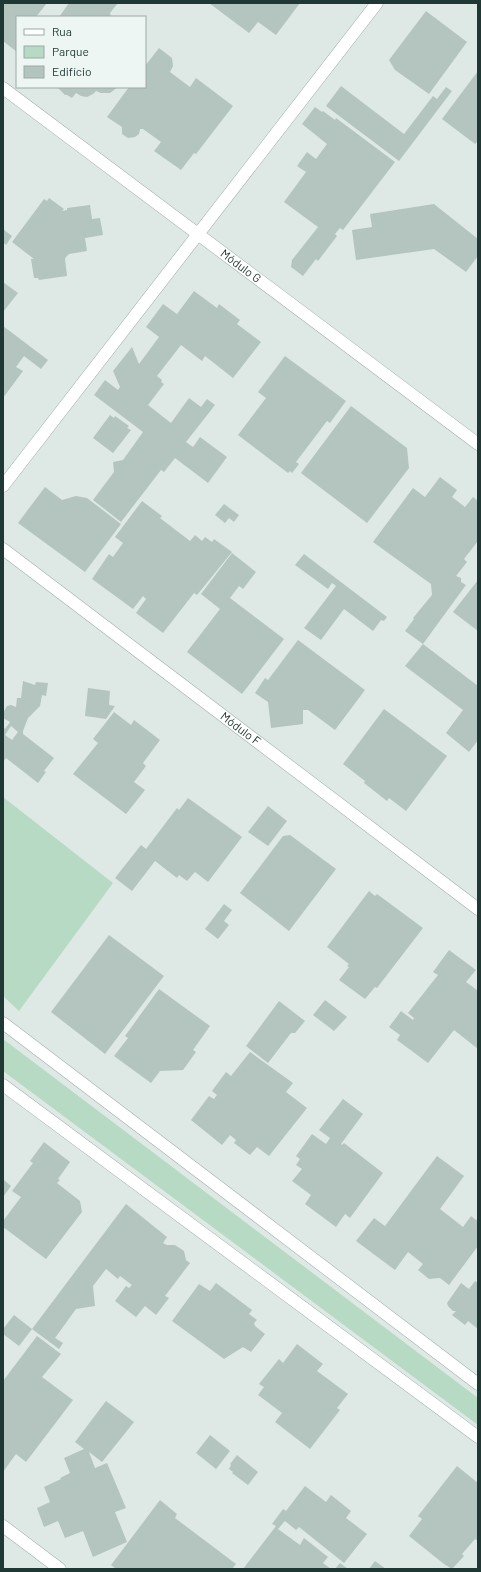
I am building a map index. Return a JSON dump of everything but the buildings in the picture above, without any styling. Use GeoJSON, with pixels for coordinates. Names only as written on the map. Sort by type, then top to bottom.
{"type":"FeatureCollection","features":[{"type":"Feature","properties":{"kind":"street"},"geometry":{"type":"LineString","coordinates":[[3,486],[377,3]]}},
{"type":"Feature","properties":{"kind":"street","name":"Módulo G"},"geometry":{"type":"LineString","coordinates":[[3,88],[478,444]]}},
{"type":"Feature","properties":{"kind":"street","name":"Módulo F"},"geometry":{"type":"LineString","coordinates":[[3,550],[478,909]]}},
{"type":"Feature","properties":{"kind":"street"},"geometry":{"type":"LineString","coordinates":[[3,1023],[478,1384]]}},
{"type":"Feature","properties":{"kind":"street"},"geometry":{"type":"LineString","coordinates":[[3,1085],[478,1437]]}},
{"type":"Feature","properties":{"kind":"street"},"geometry":{"type":"LineString","coordinates":[[3,1526],[60,1569]]}},
{"type":"Feature","properties":{"kind":"green space"},"geometry":{"type":"Polygon","coordinates":[[[3,797],[113,883],[19,1011],[3,996],[3,797]]]}},
{"type":"Feature","properties":{"kind":"green space"},"geometry":{"type":"Polygon","coordinates":[[[3,1039],[478,1398],[478,1425],[3,1071],[3,1039]]]}}]}
